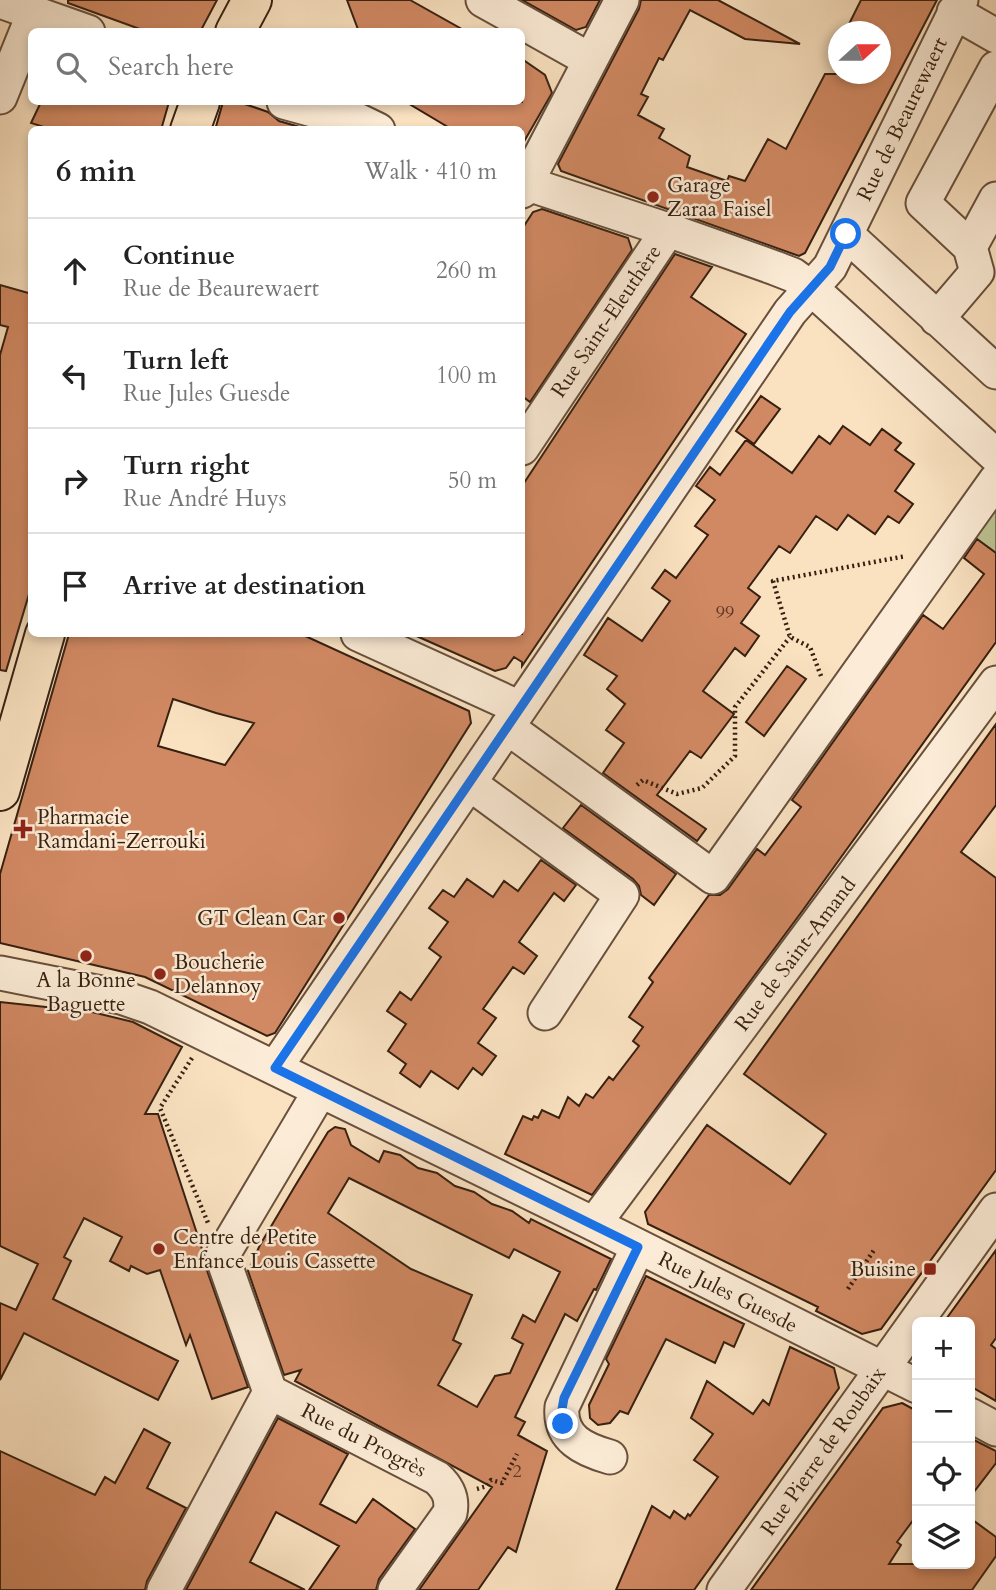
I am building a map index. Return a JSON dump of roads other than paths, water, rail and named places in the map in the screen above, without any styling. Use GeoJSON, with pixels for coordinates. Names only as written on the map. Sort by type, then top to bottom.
{"type":"FeatureCollection","features":[{"type":"Feature","properties":{"kind":"main road"},"geometry":{"type":"LineString","coordinates":[[237,28],[251,0]]}},
{"type":"Feature","properties":{"kind":"main road"},"geometry":{"type":"LineString","coordinates":[[191,126],[199,105]]}},
{"type":"Feature","properties":{"kind":"main road"},"geometry":{"type":"LineString","coordinates":[[0,791],[44,637]]}},
{"type":"Feature","properties":{"kind":"street"},"geometry":{"type":"LineString","coordinates":[[483,0],[590,60]]}},
{"type":"Feature","properties":{"kind":"street"},"geometry":{"type":"LineString","coordinates":[[525,181],[622,0]]}},
{"type":"Feature","properties":{"kind":"street"},"geometry":{"type":"LineString","coordinates":[[0,1],[77,28]]}},
{"type":"Feature","properties":{"kind":"street"},"geometry":{"type":"LineString","coordinates":[[957,6],[996,36]]}},
{"type":"Feature","properties":{"kind":"street","name":"Rue de Beaurewaert"},"geometry":{"type":"LineString","coordinates":[[275,1068],[790,312],[830,267],[957,6]]}},
{"type":"Feature","properties":{"kind":"street"},"geometry":{"type":"LineString","coordinates":[[0,97],[34,13]]}},
{"type":"Feature","properties":{"kind":"street"},"geometry":{"type":"LineString","coordinates":[[937,319],[977,272],[970,247],[923,203],[996,68]]}},
{"type":"Feature","properties":{"kind":"street"},"geometry":{"type":"LineString","coordinates":[[295,105],[347,116],[370,126]]}},
{"type":"Feature","properties":{"kind":"street"},"geometry":{"type":"LineString","coordinates":[[525,186],[668,230],[793,275],[812,289],[996,456]]}},
{"type":"Feature","properties":{"kind":"street"},"geometry":{"type":"LineString","coordinates":[[970,247],[996,199]]}},
{"type":"Feature","properties":{"kind":"street","name":"Rue Saint-Eleuthère"},"geometry":{"type":"LineString","coordinates":[[525,444],[668,230]]}},
{"type":"Feature","properties":{"kind":"street"},"geometry":{"type":"LineString","coordinates":[[846,234],[996,372]]}},
{"type":"Feature","properties":{"kind":"street"},"geometry":{"type":"LineString","coordinates":[[392,640],[513,718],[615,807],[713,877],[996,480]]}},
{"type":"Feature","properties":{"kind":"street","name":"Rue de Saint-Amand"},"geometry":{"type":"LineString","coordinates":[[594,1224],[996,683]]}},
{"type":"Feature","properties":{"kind":"street"},"geometry":{"type":"LineString","coordinates":[[469,783],[622,895],[545,1013]]}},
{"type":"Feature","properties":{"kind":"street","name":"Rue Jules Guesde"},"geometry":{"type":"LineString","coordinates":[[0,973],[121,997],[150,1007],[594,1224],[912,1384]]}},
{"type":"Feature","properties":{"kind":"street"},"geometry":{"type":"LineString","coordinates":[[164,1590],[270,1392],[222,1256],[320,1091]]}},
{"type":"Feature","properties":{"kind":"street","name":"Rue Pierre de Roubaix"},"geometry":{"type":"LineString","coordinates":[[724,1590],[996,1210]]}},
{"type":"Feature","properties":{"kind":"street"},"geometry":{"type":"LineString","coordinates":[[610,1457],[586,1451],[573,1440],[563,1424],[562,1407],[638,1247]]}},
{"type":"Feature","properties":{"kind":"street","name":"Rue du Progrès"},"geometry":{"type":"LineString","coordinates":[[270,1392],[437,1478],[446,1487],[450,1497],[450,1513],[396,1590]]}},
{"type":"Feature","properties":{"kind":"street"},"geometry":{"type":"LineString","coordinates":[[975,1418],[996,1429]]}},
{"type":"Feature","properties":{"kind":"place","name":"Garage Zaraa Faisel"},"geometry":{"type":"Point","coordinates":[653,197]}},
{"type":"Feature","properties":{"kind":"place","name":"Pharmacie Ramdani-Zerrouki"},"geometry":{"type":"Point","coordinates":[23,829]}},
{"type":"Feature","properties":{"kind":"place","name":"GT Clean Car"},"geometry":{"type":"Point","coordinates":[339,918]}},
{"type":"Feature","properties":{"kind":"place","name":"A la Bonne Baguette"},"geometry":{"type":"Point","coordinates":[86,956]}},
{"type":"Feature","properties":{"kind":"place","name":"Boucherie Delannoy"},"geometry":{"type":"Point","coordinates":[160,974]}},
{"type":"Feature","properties":{"kind":"place","name":"Centre de Petite Enfance Louis Cassette"},"geometry":{"type":"Point","coordinates":[159,1249]}},
{"type":"Feature","properties":{"kind":"place","name":"Buisine"},"geometry":{"type":"Point","coordinates":[930,1269]}}]}
